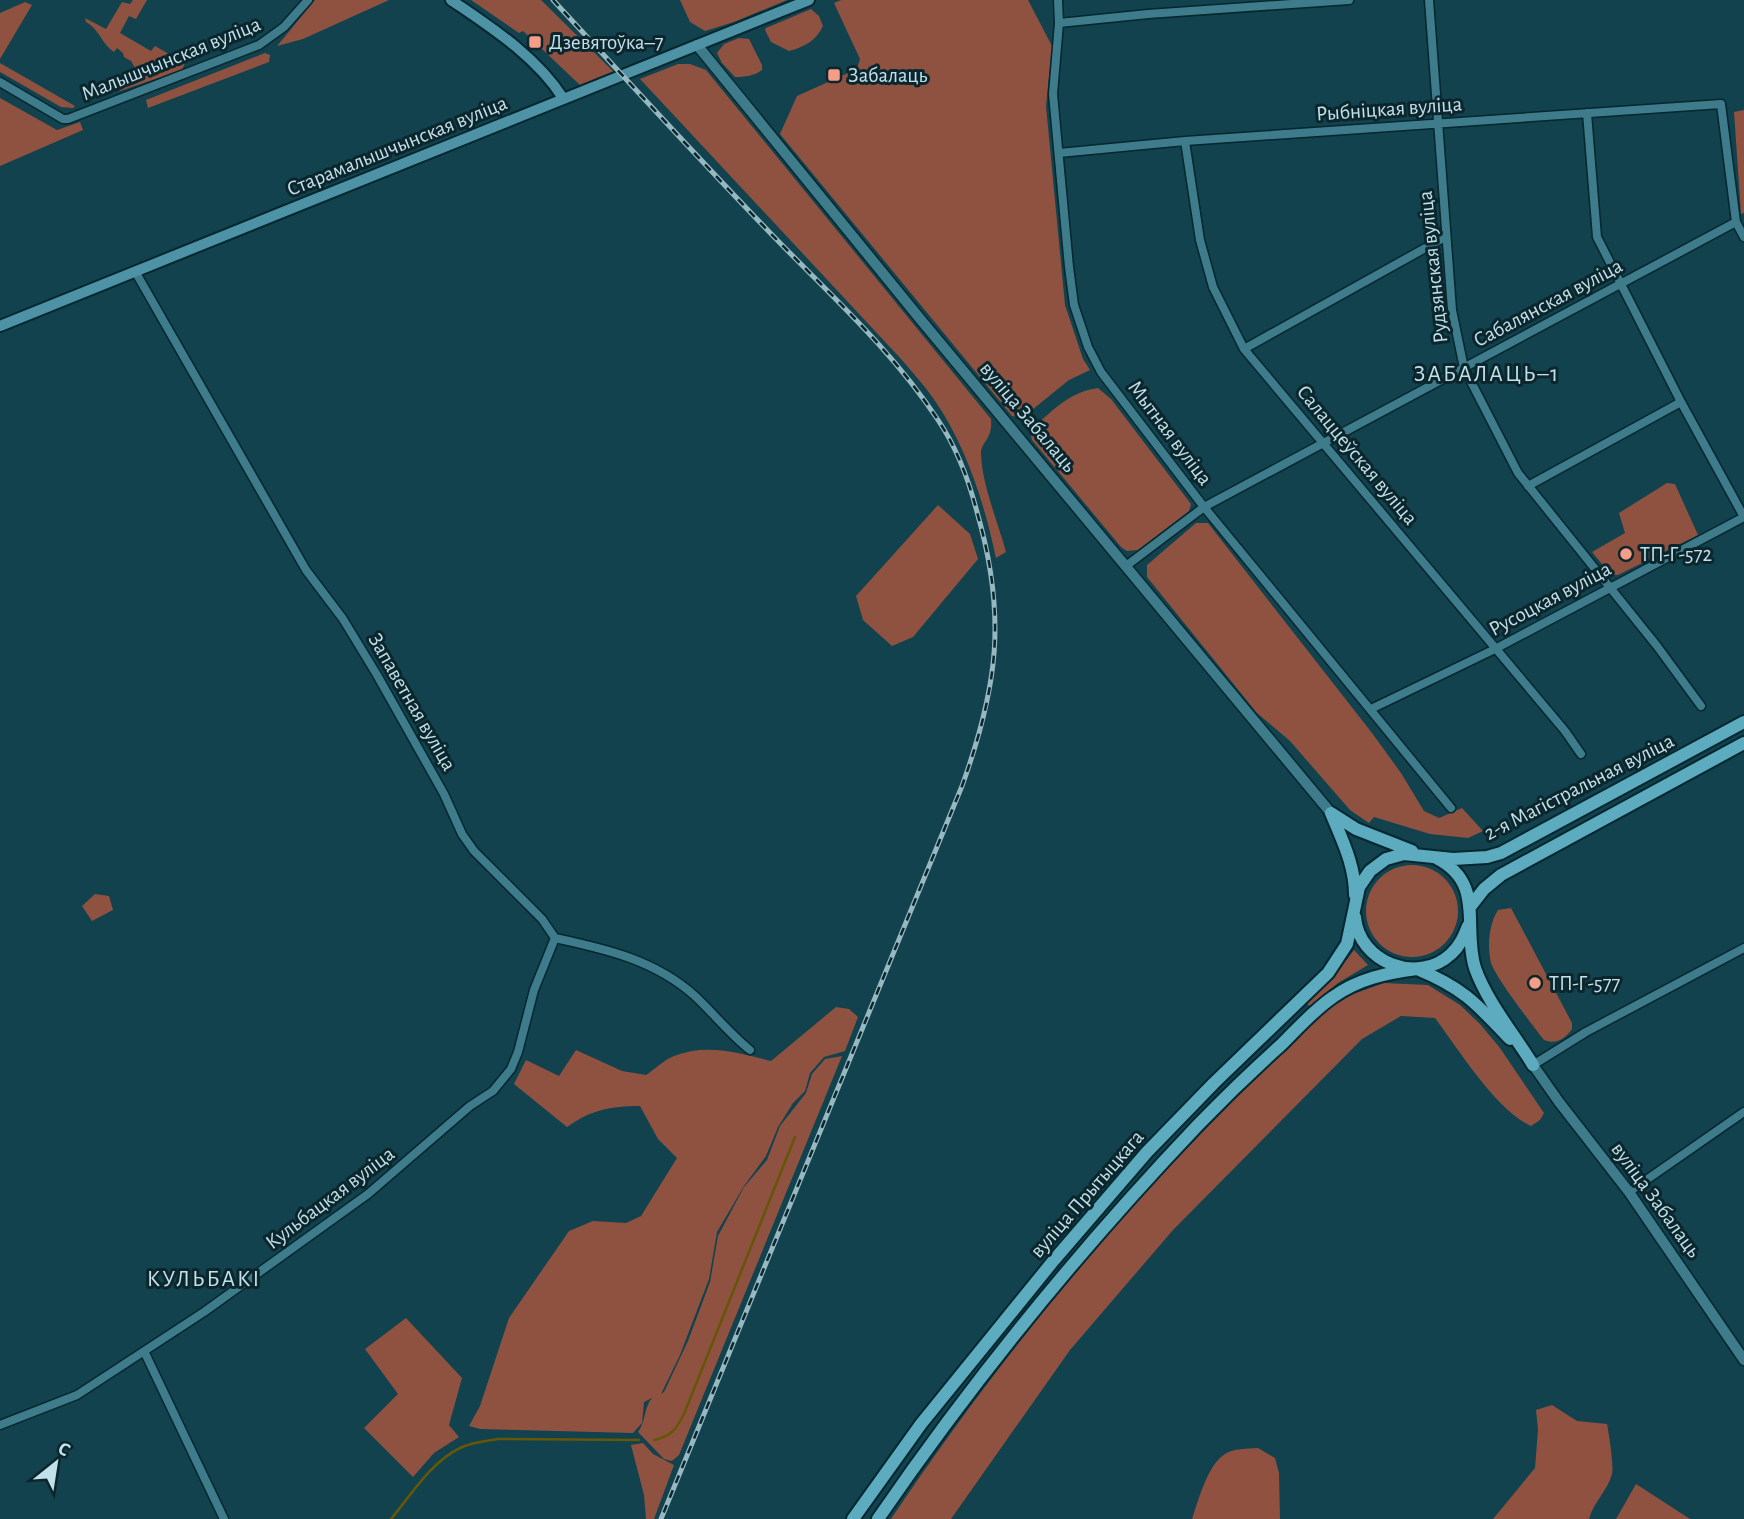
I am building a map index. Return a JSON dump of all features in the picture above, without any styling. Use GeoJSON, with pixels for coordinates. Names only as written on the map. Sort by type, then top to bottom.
{"type":"FeatureCollection","features":[{"type":"Feature","properties":{"kind":"main road"},"geometry":{"type":"LineString","coordinates":[[451,0],[514,45],[552,81],[563,98]]}},
{"type":"Feature","properties":{"kind":"main road","name":"Старамалышчынская вуліца"},"geometry":{"type":"LineString","coordinates":[[0,326],[809,0]]}},
{"type":"Feature","properties":{"kind":"main road","name":"2-я Магістральная вуліца"},"geometry":{"type":"LineString","coordinates":[[1425,854],[1453,859],[1502,853],[1744,722]]}},
{"type":"Feature","properties":{"kind":"main road","name":"2-я Магістральная вуліца"},"geometry":{"type":"LineString","coordinates":[[1470,906],[1484,889],[1501,875],[1744,743]]}},
{"type":"Feature","properties":{"kind":"main road"},"geometry":{"type":"LineString","coordinates":[[1331,813],[1356,829],[1394,846],[1439,859],[1461,879],[1470,906],[1475,967],[1494,1003],[1534,1065]]}},
{"type":"Feature","properties":{"kind":"main road"},"geometry":{"type":"LineString","coordinates":[[1331,813],[1355,879],[1354,906],[1359,931],[1371,952],[1385,962],[1400,968],[1417,969],[1450,955],[1462,941],[1469,925],[1470,906]]}},
{"type":"Feature","properties":{"kind":"main road"},"geometry":{"type":"LineString","coordinates":[[1354,906],[1359,887],[1370,871],[1386,859],[1404,854],[1425,854]]}},
{"type":"Feature","properties":{"kind":"main road","name":"вуліца Прытыцкага"},"geometry":{"type":"LineString","coordinates":[[853,1519],[920,1424],[1147,1152],[1214,1083],[1322,980],[1347,944],[1354,906]]}},
{"type":"Feature","properties":{"kind":"main road"},"geometry":{"type":"LineString","coordinates":[[1417,969],[1451,984],[1475,1001],[1534,1065]]}},
{"type":"Feature","properties":{"kind":"main road","name":"вуліца Прытыцкага"},"geometry":{"type":"LineString","coordinates":[[878,1519],[937,1433],[1066,1272],[1223,1099],[1332,998],[1355,984],[1377,976],[1417,969]]}},
{"type":"Feature","properties":{"kind":"street","name":"Малышчынская вуліца"},"geometry":{"type":"LineString","coordinates":[[0,82],[63,119],[68,119],[259,46],[284,27],[308,0]]}},
{"type":"Feature","properties":{"kind":"street","name":"Мытная вуліца"},"geometry":{"type":"LineString","coordinates":[[1058,0],[1059,23],[1053,94],[1074,305],[1088,347],[1101,372],[1204,507],[1451,808]]}},
{"type":"Feature","properties":{"kind":"street"},"geometry":{"type":"LineString","coordinates":[[1059,23],[1349,0]]}},
{"type":"Feature","properties":{"kind":"street","name":"Рудзянская вуліца"},"geometry":{"type":"LineString","coordinates":[[1429,0],[1445,237],[1452,310],[1464,368],[1513,467],[1657,646],[1701,706]]}},
{"type":"Feature","properties":{"kind":"street","name":"вуліца Забалаць"},"geometry":{"type":"LineString","coordinates":[[697,45],[1331,813]]}},
{"type":"Feature","properties":{"kind":"street","name":"Рыбніцкая вуліца"},"geometry":{"type":"LineString","coordinates":[[1059,153],[1185,141],[1721,104],[1736,222]]}},
{"type":"Feature","properties":{"kind":"street"},"geometry":{"type":"LineString","coordinates":[[1587,113],[1597,237],[1681,402],[1744,517]]}},
{"type":"Feature","properties":{"kind":"street","name":"Салаццеўская вуліца"},"geometry":{"type":"LineString","coordinates":[[1185,141],[1200,240],[1213,287],[1244,349],[1565,731],[1581,754]]}},
{"type":"Feature","properties":{"kind":"street"},"geometry":{"type":"LineString","coordinates":[[1736,222],[1744,237]]}},
{"type":"Feature","properties":{"kind":"street","name":"Сабалянская вуліца"},"geometry":{"type":"LineString","coordinates":[[1126,566],[1204,507],[1736,222]]}},
{"type":"Feature","properties":{"kind":"street"},"geometry":{"type":"LineString","coordinates":[[1244,349],[1445,237]]}},
{"type":"Feature","properties":{"kind":"street","name":"Запаветная вуліца"},"geometry":{"type":"LineString","coordinates":[[136,273],[306,570],[343,620],[377,675],[444,794],[462,834],[474,851],[542,919],[555,938]]}},
{"type":"Feature","properties":{"kind":"street"},"geometry":{"type":"LineString","coordinates":[[1528,486],[1681,402]]}},
{"type":"Feature","properties":{"kind":"street","name":"Русоцкая вуліца"},"geometry":{"type":"LineString","coordinates":[[1371,709],[1496,649],[1744,517]]}},
{"type":"Feature","properties":{"kind":"street"},"geometry":{"type":"LineString","coordinates":[[555,938],[615,952],[662,972],[694,995],[750,1050]]}},
{"type":"Feature","properties":{"kind":"street","name":"Кульбацкая вуліца"},"geometry":{"type":"LineString","coordinates":[[0,1425],[77,1395],[204,1312],[368,1194],[470,1106],[493,1091],[504,1080],[518,1052],[534,990],[555,938]]}},
{"type":"Feature","properties":{"kind":"street"},"geometry":{"type":"LineString","coordinates":[[1534,1065],[1586,1032],[1744,947]]}},
{"type":"Feature","properties":{"kind":"street","name":"вуліца Забалаць"},"geometry":{"type":"LineString","coordinates":[[1534,1065],[1559,1102],[1629,1192],[1744,1360]]}},
{"type":"Feature","properties":{"kind":"street"},"geometry":{"type":"LineString","coordinates":[[1629,1192],[1744,1112]]}},
{"type":"Feature","properties":{"kind":"street"},"geometry":{"type":"LineString","coordinates":[[144,1351],[225,1519]]}},
{"type":"Feature","properties":{"kind":"shaded area"},"geometry":{"type":"Polygon","coordinates":[[[133,0],[147,0],[136,19],[129,16],[120,33],[151,51],[155,46],[185,63],[182,70],[120,91],[116,81],[127,82],[133,78],[135,68],[117,48],[114,52],[110,48],[85,18],[106,29],[122,2],[130,4],[133,0]]]}},
{"type":"Feature","properties":{"kind":"shaded area"},"geometry":{"type":"Polygon","coordinates":[[[315,0],[389,0],[303,39],[277,46],[315,0]]]}},
{"type":"Feature","properties":{"kind":"shaded area"},"geometry":{"type":"Polygon","coordinates":[[[471,0],[541,0],[614,72],[581,86],[523,31],[519,33],[471,0]]]}},
{"type":"Feature","properties":{"kind":"shaded area"},"geometry":{"type":"Polygon","coordinates":[[[680,0],[787,0],[705,31],[690,22],[680,0]]]}},
{"type":"Feature","properties":{"kind":"shaded area"},"geometry":{"type":"Polygon","coordinates":[[[841,0],[1028,0],[1052,46],[1046,106],[1065,305],[1083,359],[1090,370],[1069,380],[1022,418],[1012,416],[780,134],[797,96],[857,69],[860,59],[834,3],[841,0]]]}},
{"type":"Feature","properties":{"kind":"shaded area"},"geometry":{"type":"Polygon","coordinates":[[[25,2],[32,5],[0,59],[0,13],[25,2]]]}},
{"type":"Feature","properties":{"kind":"shaded area"},"geometry":{"type":"Polygon","coordinates":[[[811,9],[819,16],[823,26],[813,39],[789,51],[771,42],[766,28],[811,9]]]}},
{"type":"Feature","properties":{"kind":"shaded area"},"geometry":{"type":"Polygon","coordinates":[[[739,38],[749,39],[762,65],[759,72],[735,77],[722,63],[717,53],[724,44],[739,38]]]}},
{"type":"Feature","properties":{"kind":"shaded area"},"geometry":{"type":"Polygon","coordinates":[[[265,53],[270,55],[269,62],[148,108],[146,100],[265,53]]]}},
{"type":"Feature","properties":{"kind":"shaded area"},"geometry":{"type":"Polygon","coordinates":[[[0,63],[75,106],[61,107],[0,72],[0,63]]]}},
{"type":"Feature","properties":{"kind":"shaded area"},"geometry":{"type":"Polygon","coordinates":[[[678,64],[690,64],[706,70],[991,419],[990,432],[981,454],[982,466],[1006,552],[996,558],[972,475],[955,435],[933,398],[902,360],[640,79],[678,64]]]}},
{"type":"Feature","properties":{"kind":"shaded area"},"geometry":{"type":"Polygon","coordinates":[[[0,98],[57,130],[80,122],[83,130],[0,166],[0,98]]]}},
{"type":"Feature","properties":{"kind":"shaded area"},"geometry":{"type":"Polygon","coordinates":[[[1744,110],[1744,213],[1741,214],[1734,112],[1744,110]]]}},
{"type":"Feature","properties":{"kind":"shaded area"},"geometry":{"type":"Polygon","coordinates":[[[1098,388],[1111,399],[1191,504],[1189,511],[1138,550],[1127,551],[1121,547],[1032,440],[1030,432],[1063,402],[1079,393],[1098,388]]]}},
{"type":"Feature","properties":{"kind":"shaded area"},"geometry":{"type":"Polygon","coordinates":[[[1667,483],[1675,484],[1698,535],[1618,575],[1611,575],[1592,552],[1625,533],[1619,513],[1667,483]]]}},
{"type":"Feature","properties":{"kind":"shaded area"},"geometry":{"type":"Polygon","coordinates":[[[938,505],[970,534],[978,559],[913,637],[892,646],[863,620],[856,596],[938,505]]]}},
{"type":"Feature","properties":{"kind":"shaded area"},"geometry":{"type":"Polygon","coordinates":[[[1196,523],[1208,523],[1372,733],[1424,811],[1439,818],[1462,808],[1483,831],[1468,838],[1430,834],[1374,817],[1369,823],[1350,810],[1290,741],[1257,713],[1147,577],[1147,565],[1196,523]]]}},
{"type":"Feature","properties":{"kind":"shaded area"},"geometry":{"type":"Polygon","coordinates":[[[1412,865],[1430,868],[1445,878],[1455,893],[1458,911],[1455,929],[1445,944],[1430,954],[1412,957],[1394,954],[1379,944],[1369,929],[1366,911],[1369,893],[1379,878],[1394,868],[1412,865]]]}},
{"type":"Feature","properties":{"kind":"shaded area"},"geometry":{"type":"Polygon","coordinates":[[[95,894],[109,896],[113,910],[92,921],[82,906],[95,894]]]}},
{"type":"Feature","properties":{"kind":"shaded area"},"geometry":{"type":"Polygon","coordinates":[[[1511,908],[1572,1023],[1572,1029],[1560,1040],[1544,1040],[1507,990],[1491,963],[1489,942],[1493,922],[1498,910],[1511,908]]]}},
{"type":"Feature","properties":{"kind":"shaded area"},"geometry":{"type":"Polygon","coordinates":[[[1354,950],[1368,965],[1338,983],[1310,1006],[1307,1004],[1333,978],[1354,950]]]}},
{"type":"Feature","properties":{"kind":"shaded area"},"geometry":{"type":"Polygon","coordinates":[[[1384,983],[1428,985],[1460,1005],[1500,1048],[1544,1113],[1540,1120],[1531,1126],[1505,1107],[1479,1078],[1435,1018],[1401,1016],[1362,1039],[1173,1230],[1070,1350],[951,1519],[891,1519],[1020,1341],[1104,1239],[1157,1181],[1323,1013],[1345,997],[1384,983]]]}},
{"type":"Feature","properties":{"kind":"shaded area"},"geometry":{"type":"Polygon","coordinates":[[[836,1007],[849,1009],[858,1017],[845,1051],[824,1057],[810,1073],[805,1091],[793,1103],[778,1127],[766,1156],[744,1186],[717,1232],[709,1279],[680,1355],[661,1394],[688,1341],[710,1282],[718,1236],[744,1187],[767,1160],[780,1126],[806,1093],[812,1074],[825,1059],[842,1056],[679,1455],[672,1461],[664,1459],[638,1432],[642,1423],[633,1433],[480,1429],[469,1426],[480,1406],[509,1318],[569,1231],[593,1221],[626,1223],[641,1216],[677,1158],[658,1139],[640,1106],[601,1110],[567,1127],[514,1084],[526,1060],[559,1076],[576,1050],[622,1071],[646,1075],[670,1058],[698,1050],[723,1051],[771,1061],[836,1007]],[[652,1398],[644,1402],[642,1423],[652,1398]]]}},
{"type":"Feature","properties":{"kind":"shaded area"},"geometry":{"type":"Polygon","coordinates":[[[406,1318],[462,1378],[449,1425],[459,1437],[434,1453],[413,1477],[364,1428],[398,1394],[365,1349],[406,1318]]]}},
{"type":"Feature","properties":{"kind":"shaded area"},"geometry":{"type":"Polygon","coordinates":[[[1552,1405],[1577,1421],[1607,1424],[1612,1474],[1607,1486],[1589,1519],[1493,1519],[1535,1468],[1538,1430],[1536,1410],[1552,1405]]]}},
{"type":"Feature","properties":{"kind":"shaded area"},"geometry":{"type":"Polygon","coordinates":[[[643,1443],[653,1454],[674,1465],[654,1519],[646,1519],[644,1495],[631,1445],[643,1443]]]}},
{"type":"Feature","properties":{"kind":"shaded area"},"geometry":{"type":"Polygon","coordinates":[[[1258,1448],[1275,1458],[1279,1473],[1280,1519],[1192,1519],[1204,1484],[1219,1459],[1232,1451],[1258,1448]]]}},
{"type":"Feature","properties":{"kind":"shaded area"},"geometry":{"type":"Polygon","coordinates":[[[1636,1484],[1690,1519],[1616,1519],[1636,1484]]]}},
{"type":"Feature","properties":{"kind":"waterway"},"geometry":{"type":"LineString","coordinates":[[654,1440],[672,1432],[684,1414],[795,1137]]}},
{"type":"Feature","properties":{"kind":"waterway"},"geometry":{"type":"LineString","coordinates":[[391,1519],[431,1470],[450,1454],[469,1444],[498,1439],[639,1440]]}},
{"type":"Feature","properties":{"kind":"railway"},"geometry":{"type":"LineString","coordinates":[[553,0],[723,183],[864,328],[921,395],[951,442],[970,488],[986,550],[995,618],[994,650],[984,716],[962,786],[661,1519]]}},
{"type":"Feature","properties":{"kind":"place","name":"Дзевятоўка–7"},"geometry":{"type":"Point","coordinates":[535,42]}},
{"type":"Feature","properties":{"kind":"place","name":"Забалаць"},"geometry":{"type":"Point","coordinates":[834,75]}},
{"type":"Feature","properties":{"kind":"place","name":"ТП-Г-572"},"geometry":{"type":"Point","coordinates":[1626,554]}},
{"type":"Feature","properties":{"kind":"place","name":"ТП-Г-577"},"geometry":{"type":"Point","coordinates":[1535,983]}},
{"type":"Feature","properties":{"kind":"district","name":"ЗАБАЛАЦЬ–1"},"geometry":{"type":"Point","coordinates":[1487,374]}},
{"type":"Feature","properties":{"kind":"district","name":"КУЛЬБАКІ"},"geometry":{"type":"Point","coordinates":[204,1279]}}]}
